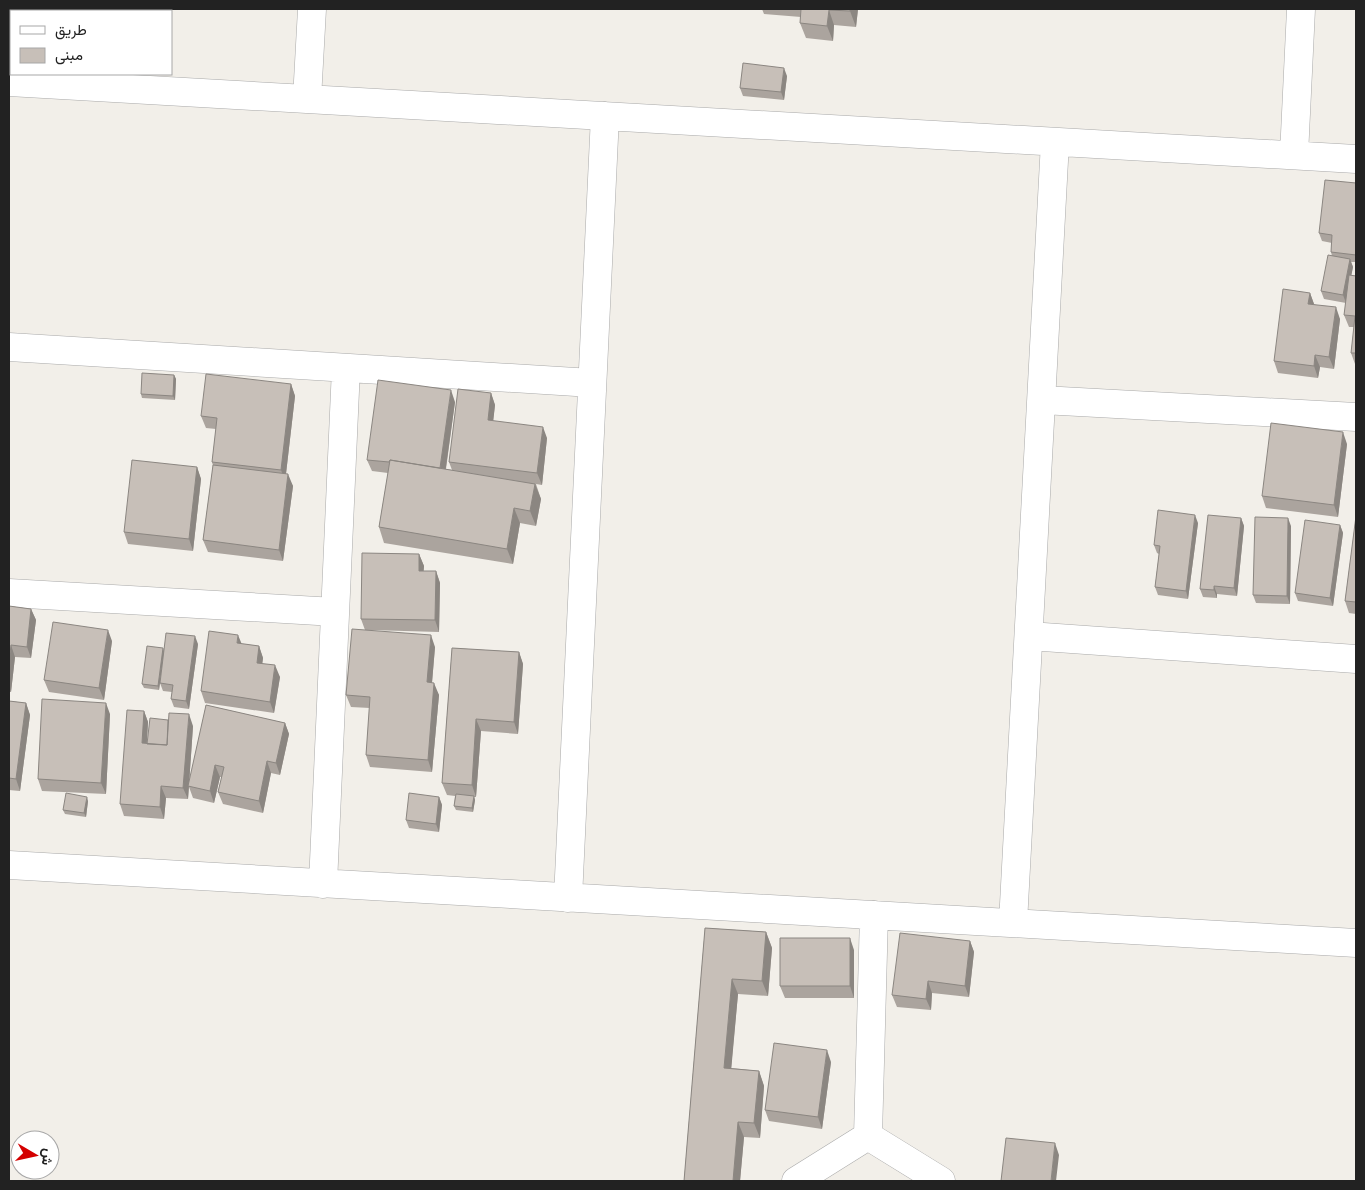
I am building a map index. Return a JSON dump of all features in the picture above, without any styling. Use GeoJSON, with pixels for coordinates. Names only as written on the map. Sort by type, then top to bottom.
{"type":"FeatureCollection","features":[{"type":"Feature","properties":{"kind":"street"},"geometry":{"type":"LineString","coordinates":[[308,99],[312,9]]}},
{"type":"Feature","properties":{"kind":"street"},"geometry":{"type":"LineString","coordinates":[[1294,155],[1301,9]]}},
{"type":"Feature","properties":{"kind":"street"},"geometry":{"type":"LineString","coordinates":[[9,82],[65,79],[308,99],[1356,159]]}},
{"type":"Feature","properties":{"kind":"street"},"geometry":{"type":"LineString","coordinates":[[568,898],[605,116]]}},
{"type":"Feature","properties":{"kind":"street"},"geometry":{"type":"LineString","coordinates":[[1013,923],[1055,142]]}},
{"type":"Feature","properties":{"kind":"street"},"geometry":{"type":"LineString","coordinates":[[9,347],[592,383]]}},
{"type":"Feature","properties":{"kind":"street"},"geometry":{"type":"LineString","coordinates":[[323,884],[346,368]]}},
{"type":"Feature","properties":{"kind":"street"},"geometry":{"type":"LineString","coordinates":[[1042,400],[1356,417]]}},
{"type":"Feature","properties":{"kind":"street"},"geometry":{"type":"LineString","coordinates":[[9,593],[335,612]]}},
{"type":"Feature","properties":{"kind":"street"},"geometry":{"type":"LineString","coordinates":[[1029,636],[1356,659]]}},
{"type":"Feature","properties":{"kind":"street"},"geometry":{"type":"LineString","coordinates":[[9,866],[1356,943]]}},
{"type":"Feature","properties":{"kind":"street"},"geometry":{"type":"LineString","coordinates":[[868,1136],[874,915]]}},
{"type":"Feature","properties":{"kind":"street"},"geometry":{"type":"LineString","coordinates":[[796,1181],[868,1136]]}},
{"type":"Feature","properties":{"kind":"street"},"geometry":{"type":"LineString","coordinates":[[868,1136],[941,1181]]}},
{"type":"Feature","properties":{"kind":"building"},"geometry":{"type":"Polygon","coordinates":[[[801,9],[850,9],[850,11],[829,10],[827,26],[800,23],[801,9]]]}},
{"type":"Feature","properties":{"kind":"building"},"geometry":{"type":"Polygon","coordinates":[[[743,63],[784,68],[781,92],[740,88],[743,63]]]}},
{"type":"Feature","properties":{"kind":"building"},"geometry":{"type":"Polygon","coordinates":[[[1325,180],[1356,183],[1356,255],[1331,252],[1332,235],[1319,233],[1325,180]]]}},
{"type":"Feature","properties":{"kind":"building"},"geometry":{"type":"Polygon","coordinates":[[[1328,255],[1350,259],[1343,295],[1321,291],[1328,255]]]}},
{"type":"Feature","properties":{"kind":"building"},"geometry":{"type":"Polygon","coordinates":[[[1349,275],[1356,276],[1356,353],[1351,353],[1355,316],[1344,315],[1349,275]]]}},
{"type":"Feature","properties":{"kind":"building"},"geometry":{"type":"Polygon","coordinates":[[[1283,289],[1310,293],[1308,304],[1336,307],[1329,357],[1315,355],[1314,366],[1274,361],[1283,289]]]}},
{"type":"Feature","properties":{"kind":"building"},"geometry":{"type":"Polygon","coordinates":[[[142,373],[174,375],[173,396],[141,394],[142,373]]]}},
{"type":"Feature","properties":{"kind":"building"},"geometry":{"type":"Polygon","coordinates":[[[206,374],[291,384],[281,470],[212,462],[217,418],[201,416],[206,374]]]}},
{"type":"Feature","properties":{"kind":"building"},"geometry":{"type":"Polygon","coordinates":[[[378,380],[451,390],[440,468],[390,460],[389,462],[367,460],[378,380]]]}},
{"type":"Feature","properties":{"kind":"building"},"geometry":{"type":"Polygon","coordinates":[[[458,389],[491,393],[488,420],[543,427],[537,473],[449,462],[458,389]]]}},
{"type":"Feature","properties":{"kind":"building"},"geometry":{"type":"Polygon","coordinates":[[[1271,423],[1343,432],[1334,505],[1262,496],[1271,423]]]}},
{"type":"Feature","properties":{"kind":"building"},"geometry":{"type":"Polygon","coordinates":[[[132,460],[197,467],[189,539],[124,532],[132,460]]]}},
{"type":"Feature","properties":{"kind":"building"},"geometry":{"type":"Polygon","coordinates":[[[390,460],[535,484],[530,511],[514,508],[507,549],[379,527],[390,460]]]}},
{"type":"Feature","properties":{"kind":"building"},"geometry":{"type":"Polygon","coordinates":[[[213,465],[288,474],[279,550],[203,540],[213,465]]]}},
{"type":"Feature","properties":{"kind":"building"},"geometry":{"type":"Polygon","coordinates":[[[1158,510],[1195,515],[1186,591],[1155,587],[1160,546],[1154,545],[1158,510]]]}},
{"type":"Feature","properties":{"kind":"building"},"geometry":{"type":"Polygon","coordinates":[[[1208,515],[1241,518],[1234,588],[1214,586],[1214,590],[1200,589],[1208,515]]]}},
{"type":"Feature","properties":{"kind":"building"},"geometry":{"type":"Polygon","coordinates":[[[1356,516],[1356,602],[1345,601],[1356,516]]]}},
{"type":"Feature","properties":{"kind":"building"},"geometry":{"type":"Polygon","coordinates":[[[1255,517],[1288,518],[1287,596],[1253,595],[1255,517]]]}},
{"type":"Feature","properties":{"kind":"building"},"geometry":{"type":"Polygon","coordinates":[[[1305,520],[1340,525],[1330,598],[1295,593],[1305,520]]]}},
{"type":"Feature","properties":{"kind":"building"},"geometry":{"type":"Polygon","coordinates":[[[362,553],[419,554],[419,571],[436,571],[435,620],[361,619],[362,553]]]}},
{"type":"Feature","properties":{"kind":"building"},"geometry":{"type":"Polygon","coordinates":[[[9,606],[31,609],[27,647],[11,645],[9,662],[9,606]]]}},
{"type":"Feature","properties":{"kind":"building"},"geometry":{"type":"Polygon","coordinates":[[[53,622],[108,630],[99,688],[44,680],[53,622]]]}},
{"type":"Feature","properties":{"kind":"building"},"geometry":{"type":"Polygon","coordinates":[[[352,629],[431,635],[427,682],[434,683],[428,760],[366,755],[370,697],[346,695],[352,629]]]}},
{"type":"Feature","properties":{"kind":"building"},"geometry":{"type":"Polygon","coordinates":[[[209,631],[238,635],[237,643],[259,646],[257,663],[275,665],[270,702],[201,691],[209,631]]]}},
{"type":"Feature","properties":{"kind":"building"},"geometry":{"type":"Polygon","coordinates":[[[166,633],[195,636],[186,701],[171,699],[173,685],[160,683],[166,633]]]}},
{"type":"Feature","properties":{"kind":"building"},"geometry":{"type":"Polygon","coordinates":[[[147,646],[163,648],[158,686],[142,684],[147,646]]]}},
{"type":"Feature","properties":{"kind":"building"},"geometry":{"type":"Polygon","coordinates":[[[452,648],[519,652],[514,722],[476,719],[472,785],[442,783],[452,648]]]}},
{"type":"Feature","properties":{"kind":"building"},"geometry":{"type":"Polygon","coordinates":[[[42,699],[106,703],[101,783],[38,779],[42,699]]]}},
{"type":"Feature","properties":{"kind":"building"},"geometry":{"type":"Polygon","coordinates":[[[9,701],[26,703],[16,779],[9,778],[9,701]]]}},
{"type":"Feature","properties":{"kind":"building"},"geometry":{"type":"Polygon","coordinates":[[[206,705],[285,723],[276,763],[267,761],[259,801],[218,792],[224,767],[215,765],[210,791],[188,786],[206,705]]]}},
{"type":"Feature","properties":{"kind":"building"},"geometry":{"type":"Polygon","coordinates":[[[127,710],[144,711],[142,743],[167,745],[169,713],[189,714],[183,788],[161,786],[160,807],[120,804],[127,710]]]}},
{"type":"Feature","properties":{"kind":"building"},"geometry":{"type":"Polygon","coordinates":[[[150,718],[168,720],[167,745],[147,744],[150,718]]]}},
{"type":"Feature","properties":{"kind":"building"},"geometry":{"type":"Polygon","coordinates":[[[66,793],[87,797],[84,813],[63,810],[66,793]]]}},
{"type":"Feature","properties":{"kind":"building"},"geometry":{"type":"Polygon","coordinates":[[[409,793],[439,797],[436,824],[406,820],[409,793]]]}},
{"type":"Feature","properties":{"kind":"building"},"geometry":{"type":"Polygon","coordinates":[[[456,794],[474,796],[472,808],[454,806],[456,794]]]}},
{"type":"Feature","properties":{"kind":"building"},"geometry":{"type":"Polygon","coordinates":[[[705,928],[766,932],[762,981],[732,979],[724,1068],[759,1071],[754,1123],[738,1122],[733,1181],[684,1181],[705,928]]]}},
{"type":"Feature","properties":{"kind":"building"},"geometry":{"type":"Polygon","coordinates":[[[900,933],[970,941],[965,986],[928,981],[926,999],[892,995],[900,933]]]}},
{"type":"Feature","properties":{"kind":"building"},"geometry":{"type":"Polygon","coordinates":[[[780,938],[850,938],[850,986],[780,986],[780,938]]]}},
{"type":"Feature","properties":{"kind":"building"},"geometry":{"type":"Polygon","coordinates":[[[774,1043],[827,1050],[818,1117],[765,1110],[774,1043]]]}},
{"type":"Feature","properties":{"kind":"building"},"geometry":{"type":"Polygon","coordinates":[[[1006,1138],[1055,1143],[1051,1181],[1001,1181],[1006,1138]]]}}]}
